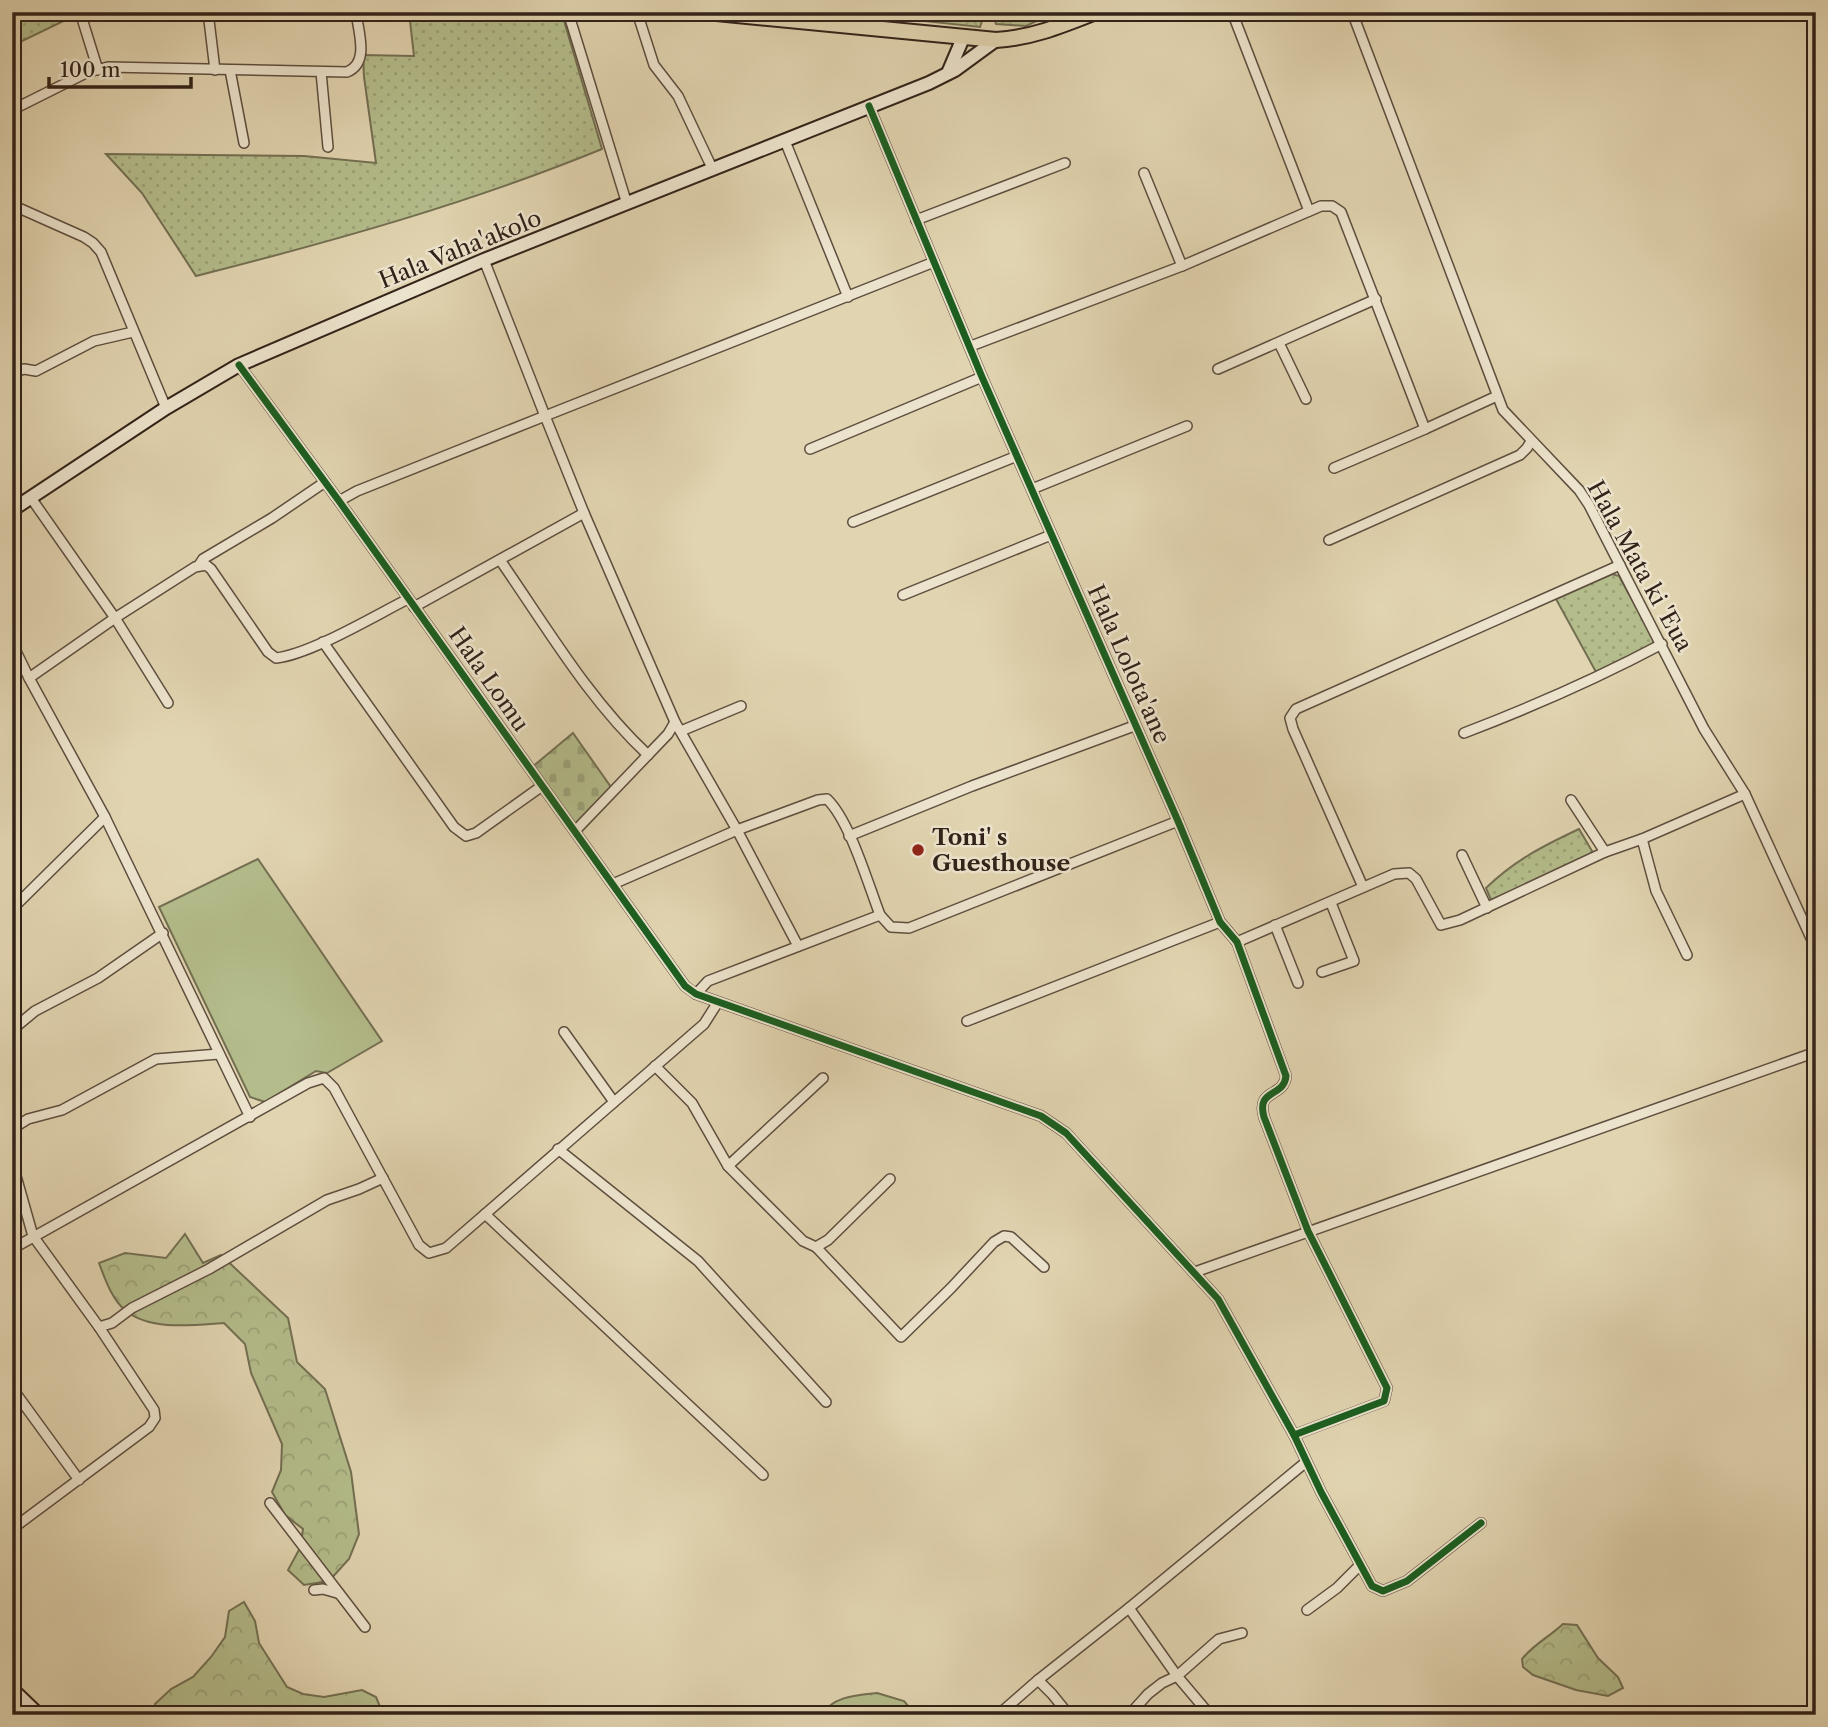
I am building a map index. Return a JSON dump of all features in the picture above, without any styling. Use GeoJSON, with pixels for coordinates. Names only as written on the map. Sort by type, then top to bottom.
{"type":"FeatureCollection","features":[{"type":"Feature","properties":{"kind":"main road"},"geometry":{"type":"LineString","coordinates":[[706,12],[996,40],[1019,39],[1046,32],[1096,12]]}},
{"type":"Feature","properties":{"kind":"main road"},"geometry":{"type":"LineString","coordinates":[[948,73],[962,38]]}},
{"type":"Feature","properties":{"kind":"main road","name":"Hala Vaha'akolo"},"geometry":{"type":"LineString","coordinates":[[12,510],[166,408],[239,365],[484,260],[929,83],[996,40]]}},
{"type":"Feature","properties":{"kind":"main road"},"geometry":{"type":"LineString","coordinates":[[15,1698],[39,1715]]}},
{"type":"Feature","properties":{"kind":"street"},"geometry":{"type":"LineString","coordinates":[[80,12],[98,70]]}},
{"type":"Feature","properties":{"kind":"street"},"geometry":{"type":"LineString","coordinates":[[208,12],[215,70]]}},
{"type":"Feature","properties":{"kind":"street"},"geometry":{"type":"LineString","coordinates":[[12,110],[88,72],[108,67],[347,72],[357,67],[361,55],[356,12]]}},
{"type":"Feature","properties":{"kind":"street"},"geometry":{"type":"LineString","coordinates":[[568,12],[627,204]]}},
{"type":"Feature","properties":{"kind":"street"},"geometry":{"type":"LineString","coordinates":[[637,12],[654,65],[678,96],[713,170]]}},
{"type":"Feature","properties":{"kind":"street"},"geometry":{"type":"LineString","coordinates":[[1232,12],[1309,211]]}},
{"type":"Feature","properties":{"kind":"street","name":"Hala Mata ki 'Eua"},"geometry":{"type":"LineString","coordinates":[[1352,12],[1503,410],[1579,490],[1662,644],[1704,729],[1745,794],[1816,949]]}},
{"type":"Feature","properties":{"kind":"street"},"geometry":{"type":"LineString","coordinates":[[230,70],[244,143]]}},
{"type":"Feature","properties":{"kind":"street"},"geometry":{"type":"LineString","coordinates":[[321,72],[328,147]]}},
{"type":"Feature","properties":{"kind":"street","name":"Hala Lolota'ane"},"geometry":{"type":"LineString","coordinates":[[869,106],[982,377],[1220,922],[1237,942],[1286,1076],[1285,1083],[1266,1097],[1261,1107],[1308,1231]]}},
{"type":"Feature","properties":{"kind":"street"},"geometry":{"type":"LineString","coordinates":[[785,141],[848,297]]}},
{"type":"Feature","properties":{"kind":"street"},"geometry":{"type":"LineString","coordinates":[[916,219],[1065,163]]}},
{"type":"Feature","properties":{"kind":"street"},"geometry":{"type":"LineString","coordinates":[[1144,173],[1182,265]]}},
{"type":"Feature","properties":{"kind":"street"},"geometry":{"type":"LineString","coordinates":[[12,205],[93,243],[106,262],[166,408]]}},
{"type":"Feature","properties":{"kind":"street"},"geometry":{"type":"LineString","coordinates":[[971,346],[1182,265],[1321,206],[1332,206],[1341,212],[1425,429]]}},
{"type":"Feature","properties":{"kind":"street"},"geometry":{"type":"LineString","coordinates":[[484,260],[584,513],[675,722],[799,946]]}},
{"type":"Feature","properties":{"kind":"street"},"geometry":{"type":"LineString","coordinates":[[339,501],[357,491],[934,262]]}},
{"type":"Feature","properties":{"kind":"street"},"geometry":{"type":"LineString","coordinates":[[1218,369],[1376,299]]}},
{"type":"Feature","properties":{"kind":"street"},"geometry":{"type":"LineString","coordinates":[[12,373],[24,369],[36,371],[94,341],[133,332]]}},
{"type":"Feature","properties":{"kind":"street"},"geometry":{"type":"LineString","coordinates":[[1279,343],[1306,399]]}},
{"type":"Feature","properties":{"kind":"street","name":"Hala Lomu"},"geometry":{"type":"LineString","coordinates":[[239,365],[685,986],[696,994],[1041,1116],[1066,1133],[1218,1299],[1294,1434],[1306,1462],[1372,1586],[1383,1591],[1407,1581],[1481,1523]]}},
{"type":"Feature","properties":{"kind":"street"},"geometry":{"type":"LineString","coordinates":[[810,449],[982,377]]}},
{"type":"Feature","properties":{"kind":"street"},"geometry":{"type":"LineString","coordinates":[[1334,468],[1497,396]]}},
{"type":"Feature","properties":{"kind":"street"},"geometry":{"type":"LineString","coordinates":[[1032,489],[1187,426]]}},
{"type":"Feature","properties":{"kind":"street"},"geometry":{"type":"LineString","coordinates":[[1329,540],[1520,455],[1531,441]]}},
{"type":"Feature","properties":{"kind":"street"},"geometry":{"type":"LineString","coordinates":[[853,522],[1017,456]]}},
{"type":"Feature","properties":{"kind":"street"},"geometry":{"type":"LineString","coordinates":[[29,678],[115,618],[199,565],[203,559],[272,518],[325,482]]}},
{"type":"Feature","properties":{"kind":"street"},"geometry":{"type":"LineString","coordinates":[[31,498],[115,618],[168,704]]}},
{"type":"Feature","properties":{"kind":"street"},"geometry":{"type":"LineString","coordinates":[[199,565],[206,565],[211,569],[268,652],[276,659],[288,657],[411,603],[500,560],[584,513]]}},
{"type":"Feature","properties":{"kind":"street"},"geometry":{"type":"LineString","coordinates":[[903,596],[1051,535]]}},
{"type":"Feature","properties":{"kind":"street"},"geometry":{"type":"LineString","coordinates":[[500,560],[602,705],[625,733],[648,754]]}},
{"type":"Feature","properties":{"kind":"street"},"geometry":{"type":"LineString","coordinates":[[1363,887],[1293,729],[1290,718],[1296,709],[1620,565]]}},
{"type":"Feature","properties":{"kind":"street"},"geometry":{"type":"LineString","coordinates":[[323,642],[454,827],[466,836],[476,833],[542,786]]}},
{"type":"Feature","properties":{"kind":"street"},"geometry":{"type":"LineString","coordinates":[[12,643],[105,817],[250,1116]]}},
{"type":"Feature","properties":{"kind":"street"},"geometry":{"type":"LineString","coordinates":[[1464,733],[1552,698],[1662,644]]}},
{"type":"Feature","properties":{"kind":"street"},"geometry":{"type":"LineString","coordinates":[[681,731],[741,706]]}},
{"type":"Feature","properties":{"kind":"street"},"geometry":{"type":"LineString","coordinates":[[575,831],[668,734],[675,722]]}},
{"type":"Feature","properties":{"kind":"street"},"geometry":{"type":"LineString","coordinates":[[849,836],[972,786],[1134,726]]}},
{"type":"Feature","properties":{"kind":"street"},"geometry":{"type":"LineString","coordinates":[[1237,942],[1394,874],[1409,873],[1416,879],[1441,925],[1487,908],[1605,852],[1642,839],[1745,794]]}},
{"type":"Feature","properties":{"kind":"street"},"geometry":{"type":"LineString","coordinates":[[613,884],[737,830],[818,800],[827,800],[834,806],[849,836],[880,915],[891,927],[909,928],[1178,821]]}},
{"type":"Feature","properties":{"kind":"street"},"geometry":{"type":"LineString","coordinates":[[1571,800],[1605,852]]}},
{"type":"Feature","properties":{"kind":"street"},"geometry":{"type":"LineString","coordinates":[[12,909],[105,817]]}},
{"type":"Feature","properties":{"kind":"street"},"geometry":{"type":"LineString","coordinates":[[1642,839],[1656,891],[1687,955]]}},
{"type":"Feature","properties":{"kind":"street"},"geometry":{"type":"LineString","coordinates":[[1462,855],[1487,908]]}},
{"type":"Feature","properties":{"kind":"street"},"geometry":{"type":"LineString","coordinates":[[1322,972],[1354,961],[1331,902]]}},
{"type":"Feature","properties":{"kind":"street"},"geometry":{"type":"LineString","coordinates":[[696,994],[708,981],[880,915]]}},
{"type":"Feature","properties":{"kind":"street"},"geometry":{"type":"LineString","coordinates":[[967,1021],[1220,922]]}},
{"type":"Feature","properties":{"kind":"street"},"geometry":{"type":"LineString","coordinates":[[1275,925],[1298,984]]}},
{"type":"Feature","properties":{"kind":"street"},"geometry":{"type":"LineString","coordinates":[[12,1030],[44,1006],[98,978],[163,933]]}},
{"type":"Feature","properties":{"kind":"street"},"geometry":{"type":"LineString","coordinates":[[12,1249],[308,1083],[324,1078],[334,1088],[419,1245],[429,1253],[446,1248],[704,1024],[718,1002]]}},
{"type":"Feature","properties":{"kind":"street"},"geometry":{"type":"LineString","coordinates":[[564,1032],[614,1102]]}},
{"type":"Feature","properties":{"kind":"street"},"geometry":{"type":"LineString","coordinates":[[1195,1272],[1816,1052]]}},
{"type":"Feature","properties":{"kind":"street"},"geometry":{"type":"LineString","coordinates":[[12,1129],[28,1119],[62,1110],[156,1059],[219,1054]]}},
{"type":"Feature","properties":{"kind":"street"},"geometry":{"type":"LineString","coordinates":[[655,1066],[691,1103],[728,1166],[803,1241],[816,1247],[901,1337],[994,1241],[1004,1236],[1012,1237],[1044,1267]]}},
{"type":"Feature","properties":{"kind":"street"},"geometry":{"type":"LineString","coordinates":[[728,1166],[822,1079]]}},
{"type":"Feature","properties":{"kind":"street"},"geometry":{"type":"LineString","coordinates":[[558,1149],[698,1261],[826,1402]]}},
{"type":"Feature","properties":{"kind":"street"},"geometry":{"type":"LineString","coordinates":[[12,1162],[33,1236],[99,1327],[154,1410],[155,1418],[149,1427],[12,1529]]}},
{"type":"Feature","properties":{"kind":"street"},"geometry":{"type":"LineString","coordinates":[[99,1327],[112,1323],[132,1308],[209,1269],[327,1200],[383,1178]]}},
{"type":"Feature","properties":{"kind":"street"},"geometry":{"type":"LineString","coordinates":[[816,1247],[828,1240],[890,1179]]}},
{"type":"Feature","properties":{"kind":"street"},"geometry":{"type":"LineString","coordinates":[[485,1214],[763,1475]]}},
{"type":"Feature","properties":{"kind":"street"},"geometry":{"type":"LineString","coordinates":[[1294,1434],[1384,1401],[1387,1388],[1308,1231]]}},
{"type":"Feature","properties":{"kind":"street"},"geometry":{"type":"LineString","coordinates":[[12,1388],[79,1480]]}},
{"type":"Feature","properties":{"kind":"street"},"geometry":{"type":"LineString","coordinates":[[998,1715],[1306,1462]]}},
{"type":"Feature","properties":{"kind":"street"},"geometry":{"type":"LineString","coordinates":[[270,1503],[365,1627]]}},
{"type":"Feature","properties":{"kind":"street"},"geometry":{"type":"LineString","coordinates":[[1307,1610],[1337,1588],[1360,1565]]}},
{"type":"Feature","properties":{"kind":"street"},"geometry":{"type":"LineString","coordinates":[[313,1590],[337,1592]]}},
{"type":"Feature","properties":{"kind":"street"},"geometry":{"type":"LineString","coordinates":[[1129,1608],[1177,1676],[1210,1715]]}},
{"type":"Feature","properties":{"kind":"street"},"geometry":{"type":"LineString","coordinates":[[1129,1715],[1161,1683],[1177,1676],[1219,1639],[1242,1633]]}},
{"type":"Feature","properties":{"kind":"street"},"geometry":{"type":"LineString","coordinates":[[1038,1680],[1069,1715]]}},
{"type":"Feature","properties":{"kind":"green space"},"geometry":{"type":"Polygon","coordinates":[[[12,12],[75,12],[76,15],[12,46],[12,12]]]}},
{"type":"Feature","properties":{"kind":"green space"},"geometry":{"type":"Polygon","coordinates":[[[409,12],[562,14],[602,149],[502,187],[401,220],[196,276],[142,193],[106,154],[304,156],[376,163],[363,55],[414,56],[409,12]]]}},
{"type":"Feature","properties":{"kind":"green space"},"geometry":{"type":"Polygon","coordinates":[[[840,12],[980,12],[982,21],[980,27],[840,12]]]}},
{"type":"Feature","properties":{"kind":"green space"},"geometry":{"type":"Polygon","coordinates":[[[992,12],[1038,12],[1041,19],[1026,26],[996,24],[992,12]]]}},
{"type":"Feature","properties":{"kind":"green space"},"geometry":{"type":"Polygon","coordinates":[[[1612,574],[1619,576],[1654,640],[1652,645],[1596,672],[1556,599],[1612,574]]]}},
{"type":"Feature","properties":{"kind":"green space"},"geometry":{"type":"Polygon","coordinates":[[[573,733],[613,790],[577,826],[531,768],[573,733]]]}},
{"type":"Feature","properties":{"kind":"green space"},"geometry":{"type":"Polygon","coordinates":[[[1579,829],[1592,851],[1590,855],[1491,900],[1486,888],[1508,869],[1579,829]]]}},
{"type":"Feature","properties":{"kind":"green space"},"geometry":{"type":"Polygon","coordinates":[[[258,859],[382,1041],[327,1073],[316,1071],[265,1102],[250,1097],[159,907],[258,859]]]}},
{"type":"Feature","properties":{"kind":"green space"},"geometry":{"type":"Polygon","coordinates":[[[185,1234],[203,1263],[221,1255],[288,1318],[297,1362],[325,1389],[351,1472],[359,1534],[349,1559],[329,1581],[304,1585],[288,1570],[300,1548],[303,1529],[285,1515],[272,1492],[281,1470],[282,1444],[251,1373],[245,1344],[224,1323],[173,1325],[148,1322],[136,1317],[121,1306],[106,1282],[99,1263],[125,1253],[166,1258],[185,1234]]]}},
{"type":"Feature","properties":{"kind":"green space"},"geometry":{"type":"Polygon","coordinates":[[[244,1602],[255,1621],[259,1643],[287,1687],[303,1694],[324,1697],[362,1690],[376,1697],[381,1709],[379,1715],[154,1715],[155,1704],[171,1689],[193,1677],[211,1657],[225,1637],[229,1611],[244,1602]]]}},
{"type":"Feature","properties":{"kind":"green space"},"geometry":{"type":"Polygon","coordinates":[[[1563,1624],[1577,1625],[1598,1658],[1618,1677],[1623,1688],[1608,1696],[1576,1690],[1533,1675],[1523,1667],[1522,1659],[1526,1654],[1563,1624]]]}},
{"type":"Feature","properties":{"kind":"green space"},"geometry":{"type":"Polygon","coordinates":[[[877,1693],[904,1701],[916,1715],[822,1715],[839,1700],[877,1693]]]}},
{"type":"Feature","properties":{"kind":"cycle path"},"geometry":{"type":"LineString","coordinates":[[869,106],[982,377],[1220,922],[1237,942],[1286,1076],[1281,1088],[1264,1101],[1264,1117],[1308,1231],[1387,1388],[1384,1401],[1294,1435]]}},
{"type":"Feature","properties":{"kind":"cycle path"},"geometry":{"type":"LineString","coordinates":[[239,365],[685,986],[696,994],[1041,1116],[1066,1133],[1218,1299],[1294,1435],[1321,1492],[1372,1586],[1383,1591],[1407,1581],[1481,1523]]}},
{"type":"Feature","properties":{"kind":"place","name":"Toni' s Guesthouse"},"geometry":{"type":"Point","coordinates":[918,850]}}]}
